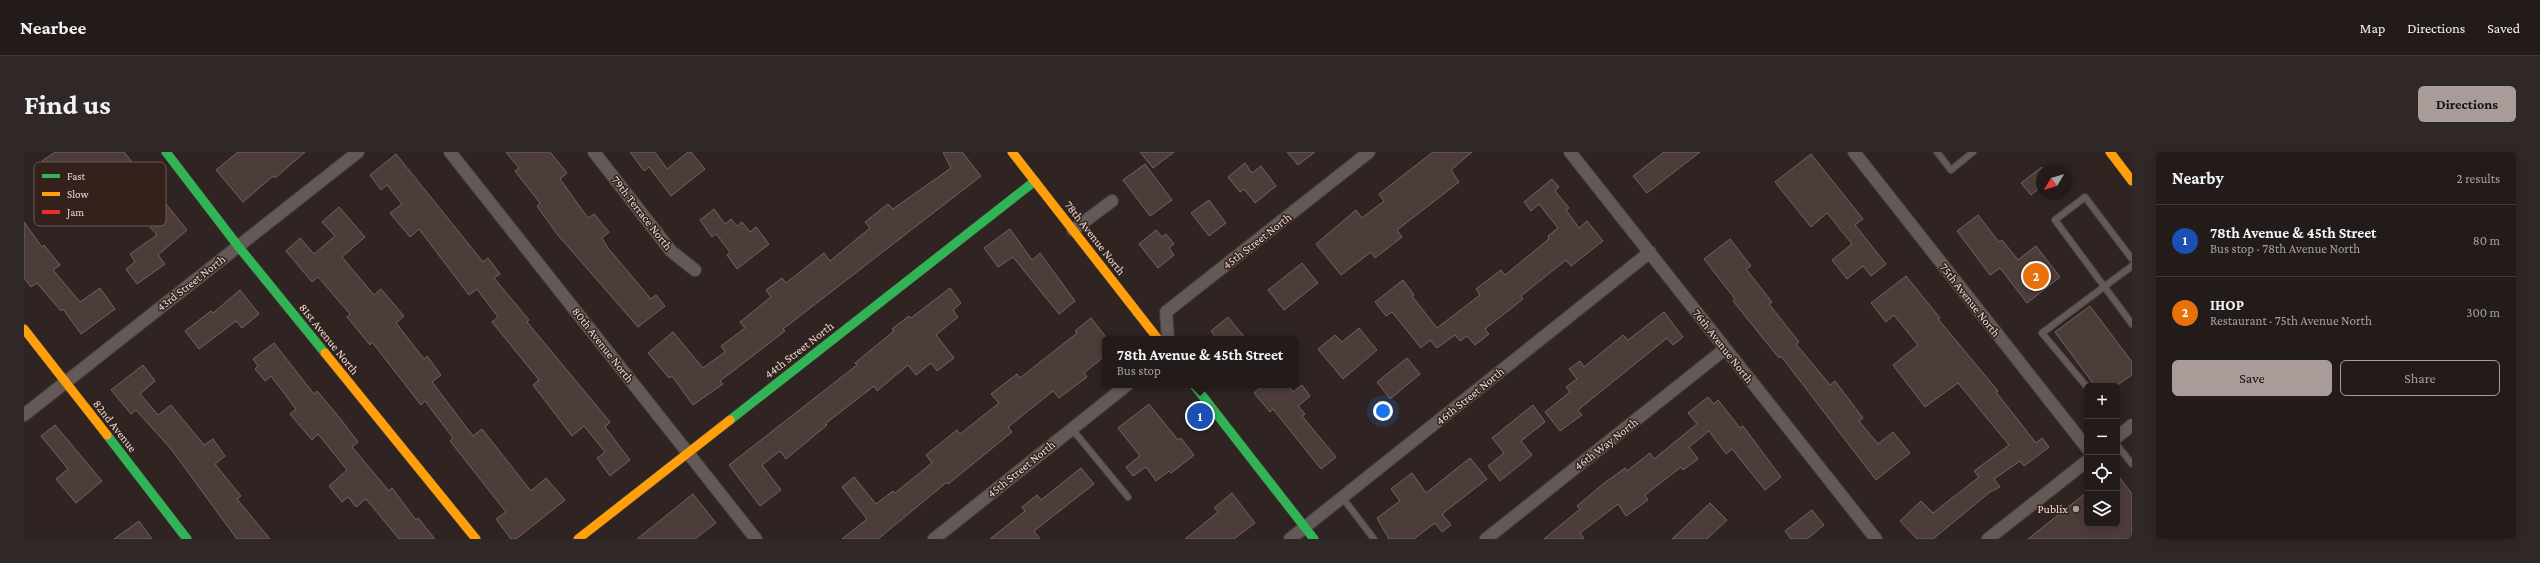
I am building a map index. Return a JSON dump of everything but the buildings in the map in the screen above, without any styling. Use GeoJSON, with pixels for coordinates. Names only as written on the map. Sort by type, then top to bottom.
{"type":"FeatureCollection","features":[{"type":"Feature","properties":{"kind":"street","name":"81st Avenue North"},"geometry":{"type":"LineString","coordinates":[[166,152],[238,246],[476,539]]}},
{"type":"Feature","properties":{"kind":"street","name":"43rd Street North"},"geometry":{"type":"LineString","coordinates":[[24,415],[358,152]]}},
{"type":"Feature","properties":{"kind":"street","name":"80th Avenue North"},"geometry":{"type":"LineString","coordinates":[[450,152],[756,539]]}},
{"type":"Feature","properties":{"kind":"street","name":"79th Terrace North"},"geometry":{"type":"LineString","coordinates":[[594,152],[671,251],[695,270]]}},
{"type":"Feature","properties":{"kind":"street","name":"78th Avenue North"},"geometry":{"type":"LineString","coordinates":[[1012,152],[1156,336]]}},
{"type":"Feature","properties":{"kind":"street","name":"45th Street North"},"geometry":{"type":"LineString","coordinates":[[1168,336],[1166,312],[1369,152]]}},
{"type":"Feature","properties":{"kind":"street","name":"76th Avenue North"},"geometry":{"type":"LineString","coordinates":[[1570,152],[1876,539]]}},
{"type":"Feature","properties":{"kind":"street","name":"75th Avenue North"},"geometry":{"type":"LineString","coordinates":[[1854,152],[2084,444]]}},
{"type":"Feature","properties":{"kind":"street"},"geometry":{"type":"LineString","coordinates":[[2110,152],[2132,181]]}},
{"type":"Feature","properties":{"kind":"street","name":"44th Street North"},"geometry":{"type":"LineString","coordinates":[[578,539],[1035,181]]}},
{"type":"Feature","properties":{"kind":"street"},"geometry":{"type":"LineString","coordinates":[[1073,230],[1112,201]]}},
{"type":"Feature","properties":{"kind":"street","name":"46th Street North"},"geometry":{"type":"LineString","coordinates":[[1290,539],[1650,252]]}},
{"type":"Feature","properties":{"kind":"street","name":"82nd Avenue"},"geometry":{"type":"LineString","coordinates":[[24,329],[187,539]]}},
{"type":"Feature","properties":{"kind":"street","name":"46th Way North"},"geometry":{"type":"LineString","coordinates":[[1486,539],[1726,349]]}},
{"type":"Feature","properties":{"kind":"street","name":"45th Street North"},"geometry":{"type":"LineString","coordinates":[[934,539],[1123,388]]}},
{"type":"Feature","properties":{"kind":"street"},"geometry":{"type":"LineString","coordinates":[[1196,388],[1314,539]]}},
{"type":"Feature","properties":{"kind":"street"},"geometry":{"type":"LineString","coordinates":[[1988,539],[2084,463]]}},
{"type":"Feature","properties":{"kind":"lane"},"geometry":{"type":"LineString","coordinates":[[1937,152],[1951,170],[1973,152]]}},
{"type":"Feature","properties":{"kind":"lane"},"geometry":{"type":"LineString","coordinates":[[2132,259],[2085,197],[2055,220],[2132,324]]}},
{"type":"Feature","properties":{"kind":"lane"},"geometry":{"type":"LineString","coordinates":[[2084,383],[2042,333],[2132,266]]}},
{"type":"Feature","properties":{"kind":"lane"},"geometry":{"type":"LineString","coordinates":[[1072,429],[1128,497]]}},
{"type":"Feature","properties":{"kind":"lane"},"geometry":{"type":"LineString","coordinates":[[2120,449],[2132,464]]}},
{"type":"Feature","properties":{"kind":"lane"},"geometry":{"type":"LineString","coordinates":[[1342,497],[1374,539]]}},
{"type":"Feature","properties":{"kind":"traffic: fast"},"geometry":{"type":"LineString","coordinates":[[166,152],[238,246],[325,353]]}},
{"type":"Feature","properties":{"kind":"traffic: fast"},"geometry":{"type":"LineString","coordinates":[[730,420],[1035,181]]}},
{"type":"Feature","properties":{"kind":"traffic: fast"},"geometry":{"type":"LineString","coordinates":[[1196,388],[1314,539]]}},
{"type":"Feature","properties":{"kind":"traffic: fast"},"geometry":{"type":"LineString","coordinates":[[107,435],[187,539]]}},
{"type":"Feature","properties":{"kind":"traffic: slow"},"geometry":{"type":"LineString","coordinates":[[1012,152],[1156,336]]}},
{"type":"Feature","properties":{"kind":"traffic: slow"},"geometry":{"type":"LineString","coordinates":[[2110,152],[2132,181]]}},
{"type":"Feature","properties":{"kind":"traffic: slow"},"geometry":{"type":"LineString","coordinates":[[24,329],[107,435]]}},
{"type":"Feature","properties":{"kind":"traffic: slow"},"geometry":{"type":"LineString","coordinates":[[325,353],[476,539]]}},
{"type":"Feature","properties":{"kind":"traffic: slow"},"geometry":{"type":"LineString","coordinates":[[578,539],[730,420]]}},
{"type":"Feature","properties":{"kind":"place","name":"IHOP"},"geometry":{"type":"Point","coordinates":[2036,276]}},
{"type":"Feature","properties":{"kind":"place","name":"78th Avenue & 45th Street"},"geometry":{"type":"Point","coordinates":[1200,416]}},
{"type":"Feature","properties":{"kind":"place","name":"Publix"},"geometry":{"type":"Point","coordinates":[2076,509]}}]}
